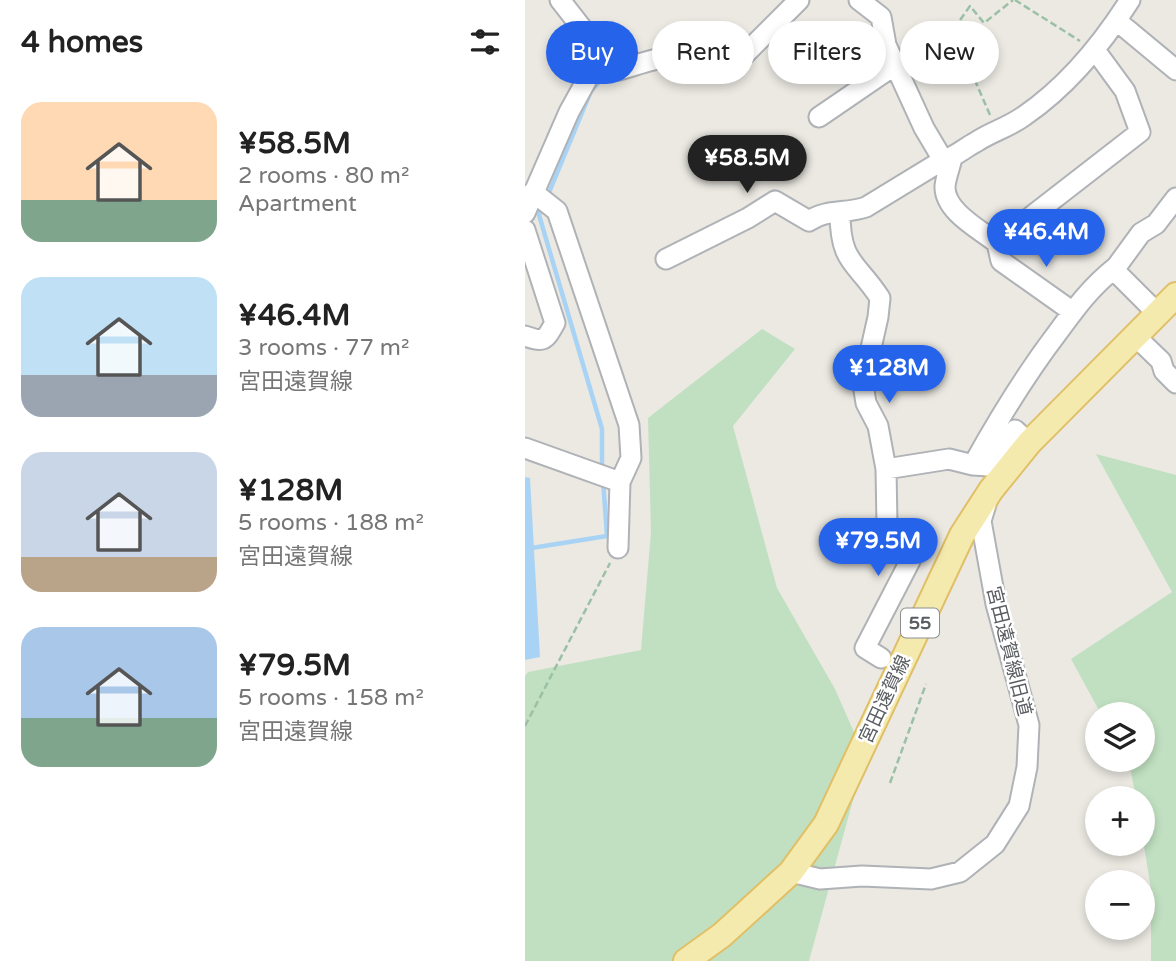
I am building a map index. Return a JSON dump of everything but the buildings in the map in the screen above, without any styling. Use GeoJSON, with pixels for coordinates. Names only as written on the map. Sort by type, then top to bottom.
{"type":"FeatureCollection","features":[{"type":"Feature","properties":{"kind":"main road","name":"宮田遠賀線"},"geometry":{"type":"LineString","coordinates":[[686,961],[722,935],[792,872],[826,824],[957,545],[991,489],[1029,443],[1176,295]]}},
{"type":"Feature","properties":{"kind":"street"},"geometry":{"type":"LineString","coordinates":[[560,0],[576,21]]}},
{"type":"Feature","properties":{"kind":"street"},"geometry":{"type":"LineString","coordinates":[[859,0],[881,17],[886,45],[924,128],[947,159],[945,185],[951,206],[997,243],[1001,261],[1073,312]]}},
{"type":"Feature","properties":{"kind":"street"},"geometry":{"type":"LineString","coordinates":[[666,259],[748,218],[775,201],[809,221],[821,213],[866,207],[974,142],[1024,117],[1050,96],[1095,50],[1130,0]]}},
{"type":"Feature","properties":{"kind":"street"},"geometry":{"type":"LineString","coordinates":[[638,65],[684,57],[713,72],[723,72],[733,66],[789,4]]}},
{"type":"Feature","properties":{"kind":"street"},"geometry":{"type":"LineString","coordinates":[[1117,21],[1176,70]]}},
{"type":"Feature","properties":{"kind":"street"},"geometry":{"type":"LineString","coordinates":[[997,243],[1140,132],[1125,91],[1095,50]]}},
{"type":"Feature","properties":{"kind":"street"},"geometry":{"type":"LineString","coordinates":[[819,117],[895,65]]}},
{"type":"Feature","properties":{"kind":"street"},"geometry":{"type":"LineString","coordinates":[[525,213],[569,112],[584,84]]}},
{"type":"Feature","properties":{"kind":"street"},"geometry":{"type":"LineString","coordinates":[[533,192],[557,211],[629,425],[631,458],[620,482],[618,548]]}},
{"type":"Feature","properties":{"kind":"street"},"geometry":{"type":"LineString","coordinates":[[973,465],[1006,405],[1093,285],[1116,267],[1141,233],[1156,224],[1176,198]]}},
{"type":"Feature","properties":{"kind":"street"},"geometry":{"type":"LineString","coordinates":[[840,212],[840,232],[844,249],[851,264],[880,298],[863,384],[866,403],[878,426],[886,470],[887,525],[910,561],[865,648],[881,658]]}},
{"type":"Feature","properties":{"kind":"street"},"geometry":{"type":"LineString","coordinates":[[525,230],[555,323],[546,338],[539,341],[525,335]]}},
{"type":"Feature","properties":{"kind":"street"},"geometry":{"type":"LineString","coordinates":[[1116,267],[1114,270],[1158,314]]}},
{"type":"Feature","properties":{"kind":"street"},"geometry":{"type":"LineString","coordinates":[[1135,336],[1161,361],[1164,371],[1176,383]]}},
{"type":"Feature","properties":{"kind":"street"},"geometry":{"type":"LineString","coordinates":[[886,470],[949,459],[989,466],[1015,430],[1029,443]]}},
{"type":"Feature","properties":{"kind":"street"},"geometry":{"type":"LineString","coordinates":[[525,448],[620,482]]}},
{"type":"Feature","properties":{"kind":"street","name":"宮田遠賀線旧道"},"geometry":{"type":"LineString","coordinates":[[792,872],[820,879],[862,876],[931,879],[960,872],[995,844],[1019,806],[1027,767],[1029,725],[996,604],[981,521],[991,489]]}},
{"type":"Feature","properties":{"kind":"path"},"geometry":{"type":"LineString","coordinates":[[997,131],[953,30],[970,6],[984,23],[1014,0],[1095,50]]}},
{"type":"Feature","properties":{"kind":"path"},"geometry":{"type":"LineString","coordinates":[[525,726],[618,548]]}},
{"type":"Feature","properties":{"kind":"path"},"geometry":{"type":"LineString","coordinates":[[890,783],[926,684]]}},
{"type":"Feature","properties":{"kind":"green space"},"geometry":{"type":"Polygon","coordinates":[[[762,329],[795,349],[733,426],[777,588],[835,689],[857,739],[862,767],[809,961],[525,961],[525,676],[528,672],[641,650],[651,532],[648,418],[762,329]]]}},
{"type":"Feature","properties":{"kind":"green space"},"geometry":{"type":"Polygon","coordinates":[[[1096,454],[1176,475],[1176,961],[1151,961],[1151,940],[1155,940],[1155,870],[1148,870],[1146,856],[1155,856],[1155,786],[1134,786],[1131,772],[1155,772],[1155,702],[1094,702],[1071,659],[1172,592],[1096,454]]]}},
{"type":"Feature","properties":{"kind":"water"},"geometry":{"type":"Polygon","coordinates":[[[525,477],[530,478],[540,657],[525,660],[525,477]]]}},
{"type":"Feature","properties":{"kind":"waterway"},"geometry":{"type":"LineString","coordinates":[[548,195],[591,91],[597,84]]}},
{"type":"Feature","properties":{"kind":"waterway"},"geometry":{"type":"LineString","coordinates":[[543,206],[539,215],[602,429],[602,471]]}},
{"type":"Feature","properties":{"kind":"waterway"},"geometry":{"type":"LineString","coordinates":[[525,549],[607,536],[603,480]]}}]}
